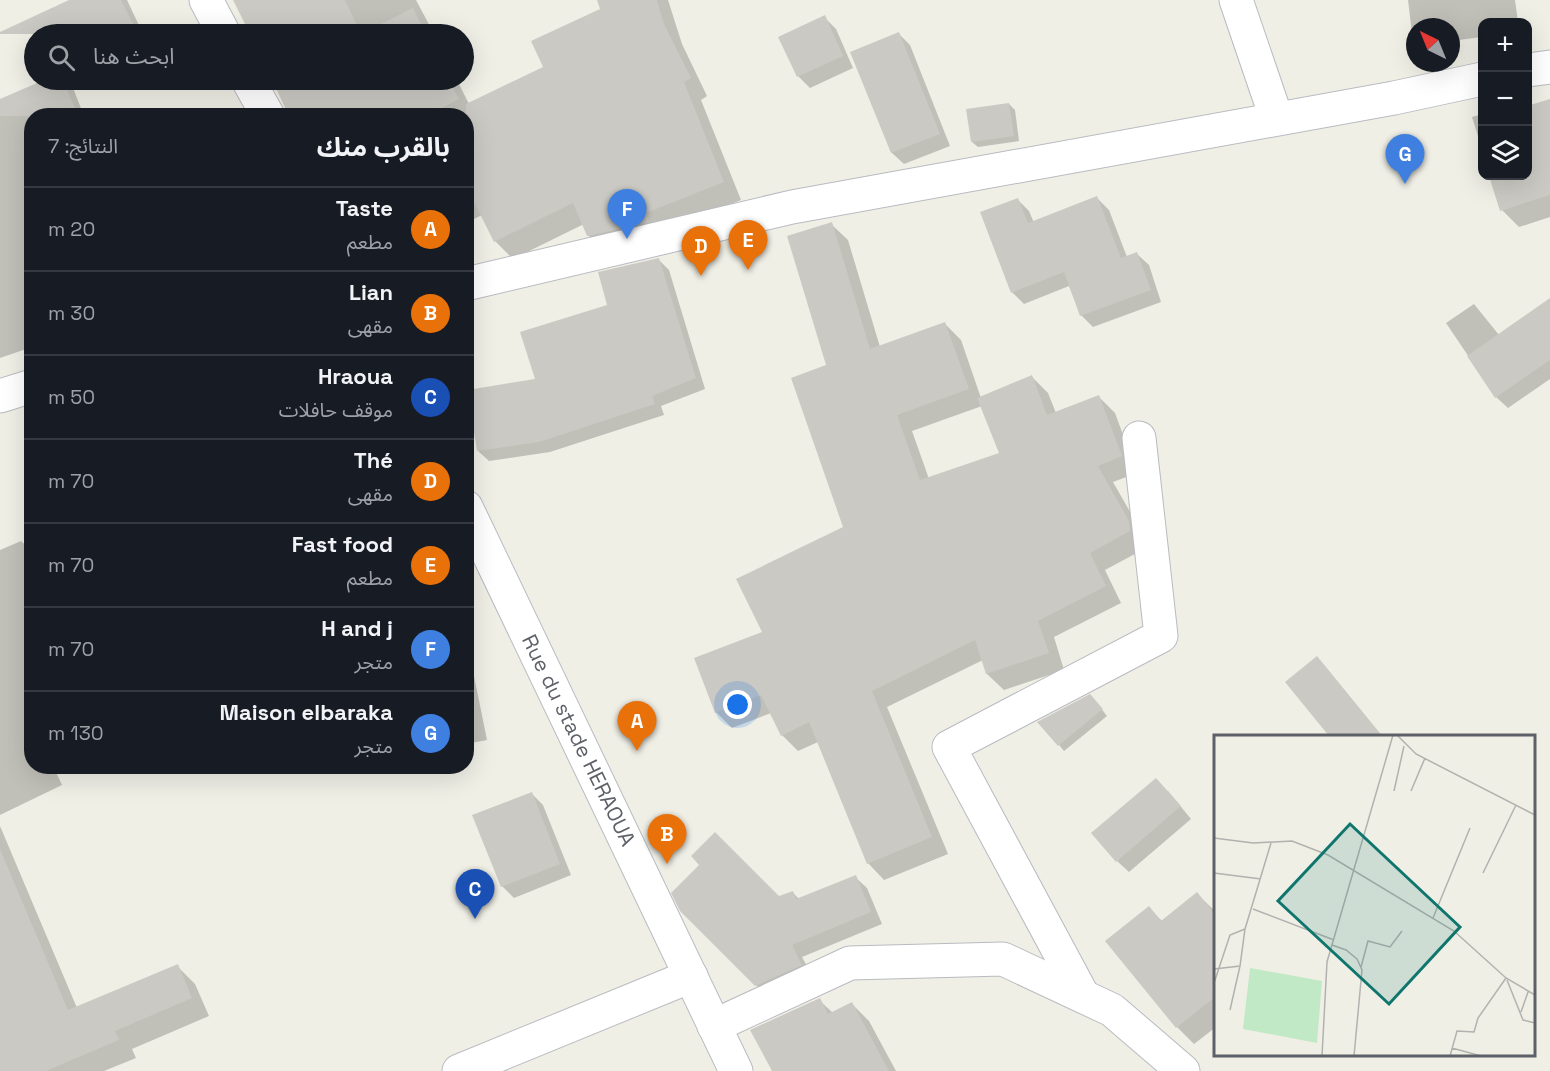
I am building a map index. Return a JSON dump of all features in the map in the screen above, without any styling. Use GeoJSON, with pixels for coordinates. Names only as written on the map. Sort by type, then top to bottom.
{"type":"FeatureCollection","features":[{"type":"Feature","properties":{"kind":"street"},"geometry":{"type":"LineString","coordinates":[[206,0],[219,24]]}},
{"type":"Feature","properties":{"kind":"street"},"geometry":{"type":"LineString","coordinates":[[1236,0],[1276,117]]}},
{"type":"Feature","properties":{"kind":"street"},"geometry":{"type":"LineString","coordinates":[[1532,69],[1550,67]]}},
{"type":"Feature","properties":{"kind":"street"},"geometry":{"type":"LineString","coordinates":[[474,282],[792,207],[1276,117],[1394,98],[1478,80]]}},
{"type":"Feature","properties":{"kind":"street"},"geometry":{"type":"LineString","coordinates":[[254,90],[264,108]]}},
{"type":"Feature","properties":{"kind":"street"},"geometry":{"type":"LineString","coordinates":[[0,396],[24,388]]}},
{"type":"Feature","properties":{"kind":"street"},"geometry":{"type":"LineString","coordinates":[[1083,996],[949,747],[1161,636],[1139,438]]}},
{"type":"Feature","properties":{"kind":"street","name":"Rue du stade HERAOUA"},"geometry":{"type":"LineString","coordinates":[[474,524],[735,1071]]}},
{"type":"Feature","properties":{"kind":"street"},"geometry":{"type":"LineString","coordinates":[[714,1026],[850,963],[1003,959],[1112,1010],[1183,1071]]}},
{"type":"Feature","properties":{"kind":"street"},"geometry":{"type":"LineString","coordinates":[[459,1071],[691,976]]}},
{"type":"Feature","properties":{"kind":"building"},"geometry":{"type":"Polygon","coordinates":[[[69,0],[121,0],[133,24],[24,24],[24,34],[0,34],[69,0]]]}},
{"type":"Feature","properties":{"kind":"building"},"geometry":{"type":"Polygon","coordinates":[[[233,0],[345,0],[356,24],[245,24],[233,0]]]}},
{"type":"Feature","properties":{"kind":"building"},"geometry":{"type":"Polygon","coordinates":[[[597,0],[657,0],[664,24],[691,78],[684,82],[724,182],[646,213],[649,222],[587,236],[573,203],[494,242],[474,202],[474,108],[466,108],[466,104],[543,67],[531,41],[600,9],[597,0]]]}},
{"type":"Feature","properties":{"kind":"building"},"geometry":{"type":"Polygon","coordinates":[[[413,8],[421,24],[381,24],[413,8]]]}},
{"type":"Feature","properties":{"kind":"building"},"geometry":{"type":"Polygon","coordinates":[[[825,15],[843,56],[797,77],[778,37],[825,15]]]}},
{"type":"Feature","properties":{"kind":"building"},"geometry":{"type":"Polygon","coordinates":[[[899,32],[940,134],[891,153],[850,52],[899,32]]]}},
{"type":"Feature","properties":{"kind":"building"},"geometry":{"type":"Polygon","coordinates":[[[24,89],[67,90],[75,108],[24,108],[24,116],[0,116],[0,99],[24,89]]]}},
{"type":"Feature","properties":{"kind":"building"},"geometry":{"type":"Polygon","coordinates":[[[277,90],[454,90],[459,99],[442,108],[285,108],[277,90]]]}},
{"type":"Feature","properties":{"kind":"building"},"geometry":{"type":"Polygon","coordinates":[[[1550,99],[1550,195],[1500,211],[1490,180],[1532,180],[1532,104],[1550,99]]]}},
{"type":"Feature","properties":{"kind":"building"},"geometry":{"type":"Polygon","coordinates":[[[1009,103],[1014,136],[971,142],[966,109],[1009,103]]]}},
{"type":"Feature","properties":{"kind":"building"},"geometry":{"type":"Polygon","coordinates":[[[1097,196],[1121,258],[1137,252],[1151,290],[1080,316],[1064,272],[1011,293],[980,212],[1018,198],[1028,223],[1097,196]]]}},
{"type":"Feature","properties":{"kind":"building"},"geometry":{"type":"Polygon","coordinates":[[[832,222],[870,349],[945,322],[969,389],[897,415],[920,480],[999,453],[977,398],[1032,375],[1047,415],[1099,395],[1122,456],[1098,466],[1129,521],[1130,531],[1090,553],[1106,586],[1038,621],[1049,653],[986,674],[975,640],[872,691],[932,837],[867,864],[809,722],[781,736],[761,695],[715,713],[694,658],[762,632],[736,579],[843,527],[791,378],[826,365],[787,236],[832,222]]]}},
{"type":"Feature","properties":{"kind":"building"},"geometry":{"type":"Polygon","coordinates":[[[659,258],[696,378],[652,396],[655,404],[539,442],[477,451],[474,433],[474,389],[535,379],[520,332],[607,305],[598,272],[659,258]]]}},
{"type":"Feature","properties":{"kind":"building"},"geometry":{"type":"Polygon","coordinates":[[[1550,298],[1550,360],[1495,398],[1467,356],[1550,298]]]}},
{"type":"Feature","properties":{"kind":"building"},"geometry":{"type":"Polygon","coordinates":[[[1317,656],[1381,735],[1328,735],[1285,682],[1317,656]]]}},
{"type":"Feature","properties":{"kind":"building"},"geometry":{"type":"Polygon","coordinates":[[[1090,694],[1103,709],[1058,746],[1037,722],[1090,694]]]}},
{"type":"Feature","properties":{"kind":"building"},"geometry":{"type":"Polygon","coordinates":[[[1156,778],[1181,806],[1116,862],[1091,833],[1156,778]]]}},
{"type":"Feature","properties":{"kind":"building"},"geometry":{"type":"Polygon","coordinates":[[[532,792],[560,864],[501,887],[472,815],[532,792]]]}},
{"type":"Feature","properties":{"kind":"building"},"geometry":{"type":"Polygon","coordinates":[[[715,832],[779,896],[793,891],[796,899],[856,875],[871,912],[792,945],[802,965],[755,986],[680,911],[671,893],[699,865],[691,856],[715,832]]]}},
{"type":"Feature","properties":{"kind":"building"},"geometry":{"type":"Polygon","coordinates":[[[0,849],[68,1010],[178,964],[192,998],[115,1031],[119,1040],[46,1071],[0,1071],[0,849]]]}},
{"type":"Feature","properties":{"kind":"building"},"geometry":{"type":"Polygon","coordinates":[[[1197,892],[1214,913],[1214,998],[1176,1028],[1105,941],[1149,906],[1161,921],[1197,892]]]}},
{"type":"Feature","properties":{"kind":"building"},"geometry":{"type":"Polygon","coordinates":[[[820,998],[828,1014],[852,1002],[889,1071],[772,1071],[750,1030],[820,998]]]}},
{"type":"Feature","properties":{"kind":"place","name":"Maison elbaraka"},"geometry":{"type":"Point","coordinates":[1405,184]}},
{"type":"Feature","properties":{"kind":"place","name":"H and j"},"geometry":{"type":"Point","coordinates":[627,239]}},
{"type":"Feature","properties":{"kind":"place","name":"Fast food"},"geometry":{"type":"Point","coordinates":[748,270]}},
{"type":"Feature","properties":{"kind":"place","name":"Thé"},"geometry":{"type":"Point","coordinates":[701,276]}},
{"type":"Feature","properties":{"kind":"place","name":"Taste"},"geometry":{"type":"Point","coordinates":[637,751]}},
{"type":"Feature","properties":{"kind":"place","name":"Lian"},"geometry":{"type":"Point","coordinates":[667,864]}},
{"type":"Feature","properties":{"kind":"place","name":"Hraoua"},"geometry":{"type":"Point","coordinates":[475,919]}}]}
